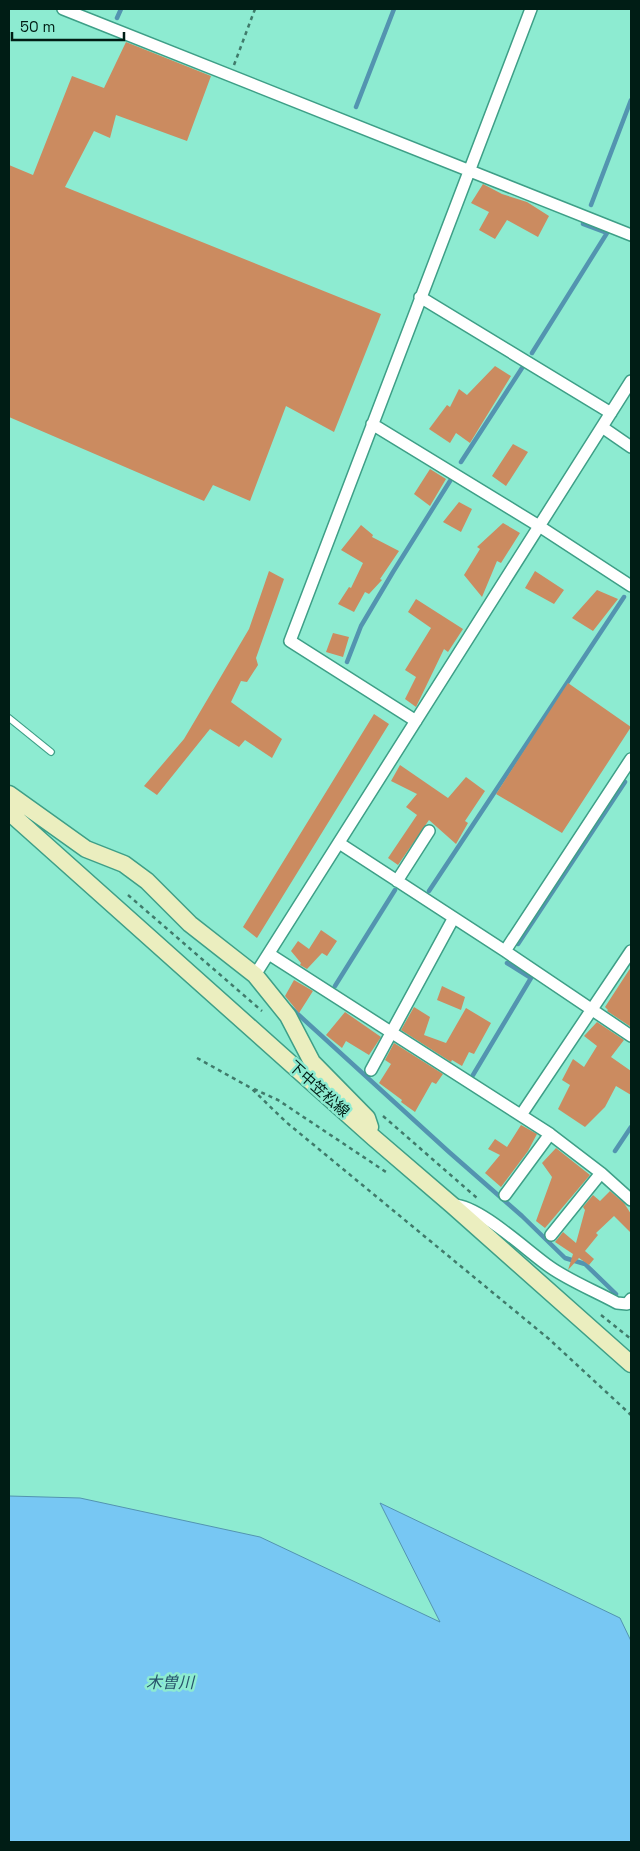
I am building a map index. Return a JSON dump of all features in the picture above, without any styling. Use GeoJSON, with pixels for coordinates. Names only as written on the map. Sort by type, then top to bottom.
{"type":"FeatureCollection","features":[{"type":"Feature","properties":{"kind":"main road"},"geometry":{"type":"LineString","coordinates":[[9,794],[86,848],[124,864],[147,881],[190,924],[255,975],[288,1016],[312,1062],[367,1118],[374,1138]]}},
{"type":"Feature","properties":{"kind":"main road","name":"下中笠松線"},"geometry":{"type":"LineString","coordinates":[[9,812],[374,1138],[631,1364]]}},
{"type":"Feature","properties":{"kind":"street"},"geometry":{"type":"LineString","coordinates":[[416,721],[290,641],[420,296],[532,9]]}},
{"type":"Feature","properties":{"kind":"street"},"geometry":{"type":"LineString","coordinates":[[69,10],[631,235]]}},
{"type":"Feature","properties":{"kind":"street"},"geometry":{"type":"LineString","coordinates":[[420,296],[611,413]]}},
{"type":"Feature","properties":{"kind":"street"},"geometry":{"type":"LineString","coordinates":[[255,975],[631,381]]}},
{"type":"Feature","properties":{"kind":"street"},"geometry":{"type":"LineString","coordinates":[[372,424],[539,526],[631,586]]}},
{"type":"Feature","properties":{"kind":"street"},"geometry":{"type":"LineString","coordinates":[[602,427],[631,447]]}},
{"type":"Feature","properties":{"kind":"street"},"geometry":{"type":"LineString","coordinates":[[505,951],[629,766]]}},
{"type":"Feature","properties":{"kind":"street"},"geometry":{"type":"LineString","coordinates":[[397,881],[428,831]]}},
{"type":"Feature","properties":{"kind":"street"},"geometry":{"type":"LineString","coordinates":[[340,843],[631,1036]]}},
{"type":"Feature","properties":{"kind":"street"},"geometry":{"type":"LineString","coordinates":[[371,1070],[454,919]]}},
{"type":"Feature","properties":{"kind":"street"},"geometry":{"type":"LineString","coordinates":[[521,1115],[631,951]]}},
{"type":"Feature","properties":{"kind":"street"},"geometry":{"type":"LineString","coordinates":[[269,954],[550,1134],[601,1173],[631,1200]]}},
{"type":"Feature","properties":{"kind":"street"},"geometry":{"type":"LineString","coordinates":[[504,1195],[550,1134]]}},
{"type":"Feature","properties":{"kind":"street"},"geometry":{"type":"LineString","coordinates":[[551,1235],[601,1173]]}},
{"type":"Feature","properties":{"kind":"street"},"geometry":{"type":"LineString","coordinates":[[452,1205],[463,1205],[504,1231],[550,1267],[617,1303],[627,1304],[631,1299]]}},
{"type":"Feature","properties":{"kind":"lane"},"geometry":{"type":"LineString","coordinates":[[9,718],[51,752]]}},
{"type":"Feature","properties":{"kind":"path"},"geometry":{"type":"LineString","coordinates":[[229,75],[255,9]]}},
{"type":"Feature","properties":{"kind":"path"},"geometry":{"type":"LineString","coordinates":[[197,1058],[251,1088],[278,1100],[386,1172],[394,1173]]}},
{"type":"Feature","properties":{"kind":"path"},"geometry":{"type":"LineString","coordinates":[[251,1088],[286,1122],[549,1339],[631,1415]]}},
{"type":"Feature","properties":{"kind":"water","name":"木曽川"},"geometry":{"type":"Polygon","coordinates":[[[9,1496],[80,1498],[260,1537],[440,1622],[380,1503],[620,1618],[631,1641],[631,1842],[9,1842],[9,1496]]]}},
{"type":"Feature","properties":{"kind":"building"},"geometry":{"type":"Polygon","coordinates":[[[126,42],[211,76],[187,141],[116,115],[110,138],[94,131],[65,187],[381,314],[334,432],[286,406],[250,501],[213,485],[204,501],[9,417],[9,165],[33,175],[72,76],[104,88],[126,42]]]}},
{"type":"Feature","properties":{"kind":"building"},"geometry":{"type":"Polygon","coordinates":[[[483,184],[502,194],[527,202],[549,216],[538,237],[507,220],[495,239],[479,230],[489,212],[471,203],[483,184]]]}},
{"type":"Feature","properties":{"kind":"building"},"geometry":{"type":"Polygon","coordinates":[[[495,366],[511,376],[470,443],[456,433],[450,443],[429,429],[447,405],[450,407],[459,389],[467,395],[495,366]]]}},
{"type":"Feature","properties":{"kind":"building"},"geometry":{"type":"Polygon","coordinates":[[[513,444],[528,452],[506,486],[492,476],[513,444]]]}},
{"type":"Feature","properties":{"kind":"building"},"geometry":{"type":"Polygon","coordinates":[[[430,469],[446,479],[430,506],[414,494],[430,469]]]}},
{"type":"Feature","properties":{"kind":"building"},"geometry":{"type":"Polygon","coordinates":[[[459,502],[472,509],[461,532],[443,522],[459,502]]]}},
{"type":"Feature","properties":{"kind":"building"},"geometry":{"type":"Polygon","coordinates":[[[503,523],[520,533],[501,563],[497,561],[482,597],[464,575],[480,549],[477,547],[503,523]]]}},
{"type":"Feature","properties":{"kind":"building"},"geometry":{"type":"Polygon","coordinates":[[[361,525],[373,535],[372,537],[399,551],[380,579],[382,580],[369,594],[365,592],[354,612],[338,604],[349,587],[351,588],[363,563],[341,550],[361,525]]]}},
{"type":"Feature","properties":{"kind":"building"},"geometry":{"type":"Polygon","coordinates":[[[269,571],[284,579],[256,658],[258,665],[247,682],[241,681],[231,702],[282,739],[272,758],[245,740],[239,747],[210,729],[157,795],[144,786],[184,739],[249,629],[269,571]]]}},
{"type":"Feature","properties":{"kind":"building"},"geometry":{"type":"Polygon","coordinates":[[[535,571],[564,590],[554,604],[525,588],[535,571]]]}},
{"type":"Feature","properties":{"kind":"building"},"geometry":{"type":"Polygon","coordinates":[[[597,590],[618,599],[593,631],[572,618],[597,590]]]}},
{"type":"Feature","properties":{"kind":"building"},"geometry":{"type":"Polygon","coordinates":[[[416,599],[463,629],[448,652],[444,649],[416,707],[405,699],[416,677],[405,670],[431,628],[408,612],[416,599]]]}},
{"type":"Feature","properties":{"kind":"building"},"geometry":{"type":"Polygon","coordinates":[[[333,633],[349,637],[343,657],[326,652],[333,633]]]}},
{"type":"Feature","properties":{"kind":"building"},"geometry":{"type":"Polygon","coordinates":[[[568,683],[631,727],[562,833],[496,794],[568,683]]]}},
{"type":"Feature","properties":{"kind":"building"},"geometry":{"type":"Polygon","coordinates":[[[374,714],[389,724],[257,938],[243,927],[374,714]]]}},
{"type":"Feature","properties":{"kind":"building"},"geometry":{"type":"Polygon","coordinates":[[[400,765],[448,798],[466,777],[485,791],[465,821],[468,823],[456,844],[429,820],[398,865],[388,858],[417,815],[406,807],[417,794],[391,781],[400,765]]]}},
{"type":"Feature","properties":{"kind":"building"},"geometry":{"type":"Polygon","coordinates":[[[321,930],[337,941],[327,956],[322,953],[307,969],[300,965],[301,963],[291,951],[298,941],[309,949],[321,930]]]}},
{"type":"Feature","properties":{"kind":"building"},"geometry":{"type":"Polygon","coordinates":[[[631,967],[631,1027],[607,1011],[605,1007],[631,967]]]}},
{"type":"Feature","properties":{"kind":"building"},"geometry":{"type":"Polygon","coordinates":[[[294,980],[313,991],[299,1013],[285,996],[294,980]]]}},
{"type":"Feature","properties":{"kind":"building"},"geometry":{"type":"Polygon","coordinates":[[[442,986],[465,997],[461,1010],[437,1000],[442,986]]]}},
{"type":"Feature","properties":{"kind":"building"},"geometry":{"type":"Polygon","coordinates":[[[414,1007],[430,1017],[424,1035],[446,1043],[466,1008],[491,1023],[474,1054],[469,1052],[462,1066],[452,1060],[451,1062],[401,1030],[414,1007]]]}},
{"type":"Feature","properties":{"kind":"building"},"geometry":{"type":"Polygon","coordinates":[[[345,1012],[381,1037],[369,1055],[346,1041],[342,1048],[326,1035],[345,1012]]]}},
{"type":"Feature","properties":{"kind":"building"},"geometry":{"type":"Polygon","coordinates":[[[597,1022],[624,1040],[611,1057],[631,1071],[631,1095],[616,1086],[605,1107],[585,1127],[558,1109],[570,1085],[562,1080],[573,1059],[584,1067],[597,1046],[584,1036],[597,1022]]]}},
{"type":"Feature","properties":{"kind":"building"},"geometry":{"type":"Polygon","coordinates":[[[394,1043],[443,1074],[436,1084],[432,1082],[415,1112],[379,1083],[391,1064],[385,1060],[394,1043]]]}},
{"type":"Feature","properties":{"kind":"building"},"geometry":{"type":"Polygon","coordinates":[[[521,1125],[537,1134],[528,1151],[501,1187],[485,1173],[500,1155],[488,1149],[495,1139],[507,1147],[521,1125]]]}},
{"type":"Feature","properties":{"kind":"building"},"geometry":{"type":"Polygon","coordinates":[[[556,1148],[590,1175],[545,1228],[536,1221],[552,1177],[542,1163],[556,1148]]]}},
{"type":"Feature","properties":{"kind":"building"},"geometry":{"type":"Polygon","coordinates":[[[610,1191],[624,1203],[631,1214],[631,1233],[614,1216],[596,1233],[598,1235],[585,1251],[594,1259],[589,1265],[579,1258],[568,1270],[573,1254],[555,1242],[563,1232],[576,1243],[585,1210],[583,1207],[593,1195],[600,1201],[610,1191]]]}},
{"type":"Feature","properties":{"kind":"waterway"},"geometry":{"type":"LineString","coordinates":[[117,18],[121,9]]}},
{"type":"Feature","properties":{"kind":"waterway"},"geometry":{"type":"LineString","coordinates":[[356,107],[394,9]]}},
{"type":"Feature","properties":{"kind":"waterway"},"geometry":{"type":"LineString","coordinates":[[591,205],[631,100]]}},
{"type":"Feature","properties":{"kind":"waterway"},"geometry":{"type":"LineString","coordinates":[[532,353],[607,233],[583,224],[584,221]]}},
{"type":"Feature","properties":{"kind":"waterway"},"geometry":{"type":"LineString","coordinates":[[461,462],[522,368]]}},
{"type":"Feature","properties":{"kind":"waterway"},"geometry":{"type":"LineString","coordinates":[[347,662],[361,626],[450,481]]}},
{"type":"Feature","properties":{"kind":"waterway"},"geometry":{"type":"LineString","coordinates":[[429,891],[624,597]]}},
{"type":"Feature","properties":{"kind":"waterway"},"geometry":{"type":"LineString","coordinates":[[518,944],[625,782]]}},
{"type":"Feature","properties":{"kind":"waterway"},"geometry":{"type":"LineString","coordinates":[[335,986],[395,890]]}},
{"type":"Feature","properties":{"kind":"waterway"},"geometry":{"type":"LineString","coordinates":[[473,1075],[531,978],[507,963]]}},
{"type":"Feature","properties":{"kind":"waterway"},"geometry":{"type":"LineString","coordinates":[[290,1007],[522,1216],[565,1258],[585,1264],[616,1294]]}},
{"type":"Feature","properties":{"kind":"waterway"},"geometry":{"type":"LineString","coordinates":[[615,1151],[631,1127]]}}]}
